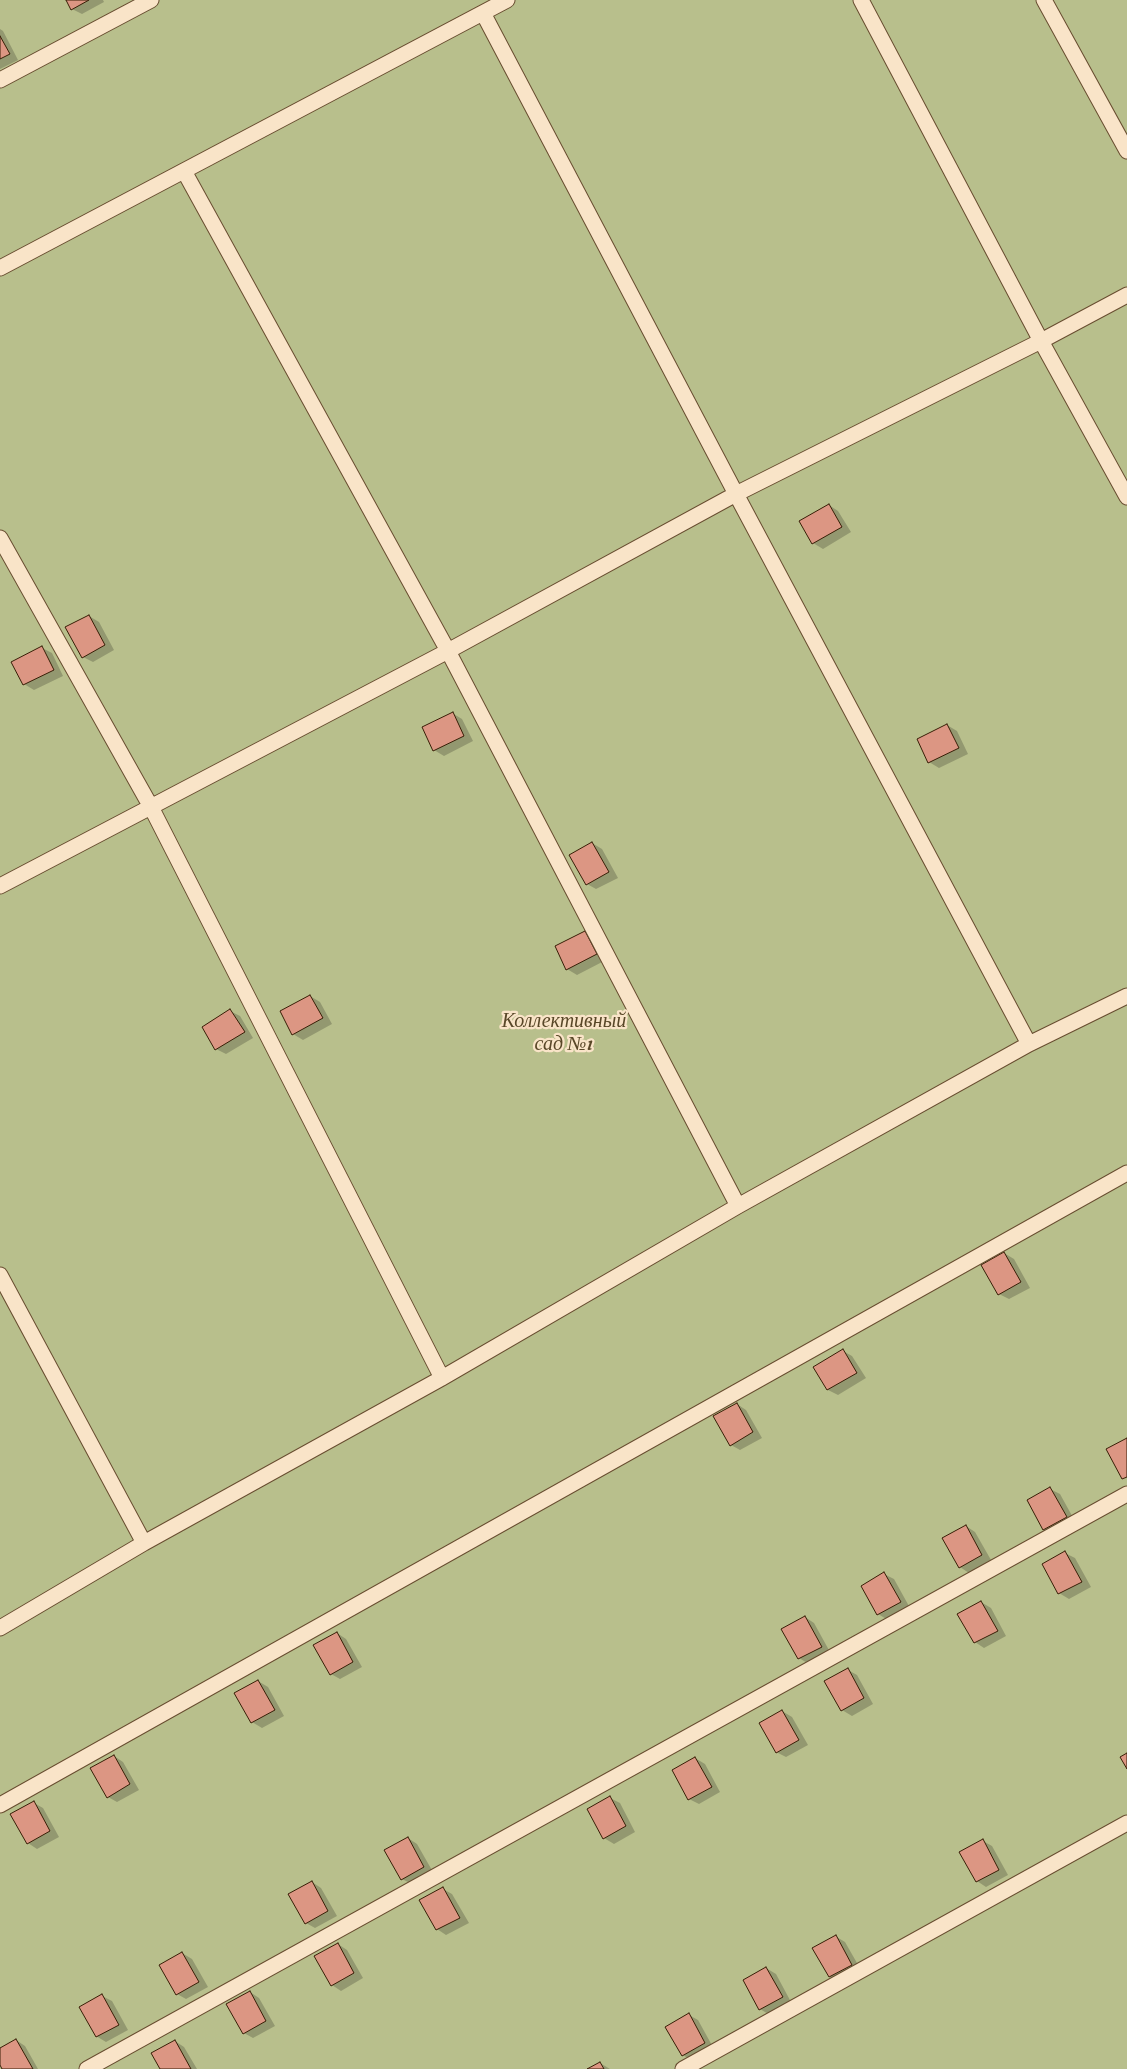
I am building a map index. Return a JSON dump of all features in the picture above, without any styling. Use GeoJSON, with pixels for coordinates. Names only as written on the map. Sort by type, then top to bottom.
{"type":"FeatureCollection","features":[{"type":"Feature","properties":{"kind":"lane"},"geometry":{"type":"LineString","coordinates":[[0,80],[150,0]]}},
{"type":"Feature","properties":{"kind":"lane"},"geometry":{"type":"LineString","coordinates":[[0,268],[507,0]]}},
{"type":"Feature","properties":{"kind":"lane"},"geometry":{"type":"LineString","coordinates":[[861,0],[1127,497]]}},
{"type":"Feature","properties":{"kind":"lane"},"geometry":{"type":"LineString","coordinates":[[1044,0],[1127,152]]}},
{"type":"Feature","properties":{"kind":"lane"},"geometry":{"type":"LineString","coordinates":[[483,13],[736,494],[1029,1044]]}},
{"type":"Feature","properties":{"kind":"lane"},"geometry":{"type":"LineString","coordinates":[[184,170],[448,651],[738,1206]]}},
{"type":"Feature","properties":{"kind":"lane"},"geometry":{"type":"LineString","coordinates":[[0,886],[448,651],[736,494],[1042,341],[1127,295]]}},
{"type":"Feature","properties":{"kind":"lane"},"geometry":{"type":"LineString","coordinates":[[0,538],[151,807],[442,1378]]}},
{"type":"Feature","properties":{"kind":"lane"},"geometry":{"type":"LineString","coordinates":[[0,1628],[144,1543],[442,1378],[738,1206],[1029,1044],[1127,996]]}},
{"type":"Feature","properties":{"kind":"lane"},"geometry":{"type":"LineString","coordinates":[[0,1805],[1127,1173]]}},
{"type":"Feature","properties":{"kind":"lane"},"geometry":{"type":"LineString","coordinates":[[0,1275],[144,1543]]}},
{"type":"Feature","properties":{"kind":"lane"},"geometry":{"type":"LineString","coordinates":[[88,2069],[1127,1494]]}},
{"type":"Feature","properties":{"kind":"lane"},"geometry":{"type":"LineString","coordinates":[[683,2069],[1127,1823]]}},
{"type":"Feature","properties":{"kind":"green space","name":"Коллективный сад №1"},"geometry":{"type":"Polygon","coordinates":[[[0,0],[1127,0],[1127,2069],[0,2069],[0,0]]]}},
{"type":"Feature","properties":{"kind":"building"},"geometry":{"type":"Polygon","coordinates":[[[66,0],[89,0],[71,10],[66,0]]]}},
{"type":"Feature","properties":{"kind":"building"},"geometry":{"type":"Polygon","coordinates":[[[0,36],[10,54],[0,59],[0,36]]]}},
{"type":"Feature","properties":{"kind":"building"},"geometry":{"type":"Polygon","coordinates":[[[829,504],[842,527],[812,544],[799,521],[829,504]]]}},
{"type":"Feature","properties":{"kind":"building"},"geometry":{"type":"Polygon","coordinates":[[[89,615],[105,645],[82,658],[65,627],[89,615]]]}},
{"type":"Feature","properties":{"kind":"building"},"geometry":{"type":"Polygon","coordinates":[[[42,646],[54,670],[23,685],[11,662],[42,646]]]}},
{"type":"Feature","properties":{"kind":"building"},"geometry":{"type":"Polygon","coordinates":[[[453,712],[464,736],[433,751],[422,727],[453,712]]]}},
{"type":"Feature","properties":{"kind":"building"},"geometry":{"type":"Polygon","coordinates":[[[947,724],[959,748],[928,763],[917,739],[947,724]]]}},
{"type":"Feature","properties":{"kind":"building"},"geometry":{"type":"Polygon","coordinates":[[[592,842],[609,872],[586,885],[569,855],[592,842]]]}},
{"type":"Feature","properties":{"kind":"building"},"geometry":{"type":"Polygon","coordinates":[[[585,931],[597,954],[566,970],[555,946],[585,931]]]}},
{"type":"Feature","properties":{"kind":"building"},"geometry":{"type":"Polygon","coordinates":[[[310,995],[323,1018],[292,1035],[280,1011],[310,995]]]}},
{"type":"Feature","properties":{"kind":"building"},"geometry":{"type":"Polygon","coordinates":[[[230,1009],[245,1032],[215,1050],[202,1027],[230,1009]]]}},
{"type":"Feature","properties":{"kind":"building"},"geometry":{"type":"Polygon","coordinates":[[[1004,1252],[1021,1282],[998,1295],[981,1265],[1004,1252]]]}},
{"type":"Feature","properties":{"kind":"building"},"geometry":{"type":"Polygon","coordinates":[[[843,1349],[857,1373],[827,1390],[813,1367],[843,1349]]]}},
{"type":"Feature","properties":{"kind":"building"},"geometry":{"type":"Polygon","coordinates":[[[737,1403],[753,1432],[730,1446],[713,1416],[737,1403]]]}},
{"type":"Feature","properties":{"kind":"building"},"geometry":{"type":"Polygon","coordinates":[[[1127,1438],[1127,1477],[1122,1479],[1106,1449],[1127,1438]]]}},
{"type":"Feature","properties":{"kind":"building"},"geometry":{"type":"Polygon","coordinates":[[[1050,1487],[1067,1517],[1043,1530],[1027,1500],[1050,1487]]]}},
{"type":"Feature","properties":{"kind":"building"},"geometry":{"type":"Polygon","coordinates":[[[966,1525],[982,1555],[959,1568],[942,1538],[966,1525]]]}},
{"type":"Feature","properties":{"kind":"building"},"geometry":{"type":"Polygon","coordinates":[[[1065,1551],[1082,1582],[1058,1594],[1042,1564],[1065,1551]]]}},
{"type":"Feature","properties":{"kind":"building"},"geometry":{"type":"Polygon","coordinates":[[[884,1572],[901,1602],[877,1615],[861,1586],[884,1572]]]}},
{"type":"Feature","properties":{"kind":"building"},"geometry":{"type":"Polygon","coordinates":[[[981,1601],[998,1631],[974,1643],[957,1614],[981,1601]]]}},
{"type":"Feature","properties":{"kind":"building"},"geometry":{"type":"Polygon","coordinates":[[[805,1616],[822,1647],[798,1659],[781,1629],[805,1616]]]}},
{"type":"Feature","properties":{"kind":"building"},"geometry":{"type":"Polygon","coordinates":[[[337,1632],[353,1662],[330,1675],[313,1645],[337,1632]]]}},
{"type":"Feature","properties":{"kind":"building"},"geometry":{"type":"Polygon","coordinates":[[[848,1668],[864,1698],[841,1711],[824,1681],[848,1668]]]}},
{"type":"Feature","properties":{"kind":"building"},"geometry":{"type":"Polygon","coordinates":[[[258,1680],[275,1710],[251,1723],[234,1693],[258,1680]]]}},
{"type":"Feature","properties":{"kind":"building"},"geometry":{"type":"Polygon","coordinates":[[[782,1710],[799,1740],[776,1753],[759,1723],[782,1710]]]}},
{"type":"Feature","properties":{"kind":"building"},"geometry":{"type":"Polygon","coordinates":[[[1127,1753],[1127,1769],[1120,1757],[1127,1753]]]}},
{"type":"Feature","properties":{"kind":"building"},"geometry":{"type":"Polygon","coordinates":[[[114,1755],[130,1784],[107,1798],[90,1768],[114,1755]]]}},
{"type":"Feature","properties":{"kind":"building"},"geometry":{"type":"Polygon","coordinates":[[[695,1757],[712,1787],[688,1800],[672,1770],[695,1757]]]}},
{"type":"Feature","properties":{"kind":"building"},"geometry":{"type":"Polygon","coordinates":[[[610,1796],[626,1826],[603,1839],[587,1809],[610,1796]]]}},
{"type":"Feature","properties":{"kind":"building"},"geometry":{"type":"Polygon","coordinates":[[[34,1801],[50,1831],[27,1844],[10,1814],[34,1801]]]}},
{"type":"Feature","properties":{"kind":"building"},"geometry":{"type":"Polygon","coordinates":[[[408,1837],[424,1867],[401,1880],[384,1850],[408,1837]]]}},
{"type":"Feature","properties":{"kind":"building"},"geometry":{"type":"Polygon","coordinates":[[[983,1839],[999,1870],[976,1882],[959,1852],[983,1839]]]}},
{"type":"Feature","properties":{"kind":"building"},"geometry":{"type":"Polygon","coordinates":[[[312,1881],[328,1911],[305,1924],[288,1894],[312,1881]]]}},
{"type":"Feature","properties":{"kind":"building"},"geometry":{"type":"Polygon","coordinates":[[[443,1887],[460,1918],[436,1930],[419,1900],[443,1887]]]}},
{"type":"Feature","properties":{"kind":"building"},"geometry":{"type":"Polygon","coordinates":[[[836,1935],[852,1965],[829,1977],[812,1948],[836,1935]]]}},
{"type":"Feature","properties":{"kind":"building"},"geometry":{"type":"Polygon","coordinates":[[[338,1943],[354,1973],[331,1986],[314,1956],[338,1943]]]}},
{"type":"Feature","properties":{"kind":"building"},"geometry":{"type":"Polygon","coordinates":[[[182,1952],[199,1982],[176,1995],[159,1965],[182,1952]]]}},
{"type":"Feature","properties":{"kind":"building"},"geometry":{"type":"Polygon","coordinates":[[[766,1967],[783,1997],[759,2010],[743,1980],[766,1967]]]}},
{"type":"Feature","properties":{"kind":"building"},"geometry":{"type":"Polygon","coordinates":[[[250,1991],[266,2021],[243,2034],[226,2004],[250,1991]]]}},
{"type":"Feature","properties":{"kind":"building"},"geometry":{"type":"Polygon","coordinates":[[[102,1994],[119,2025],[96,2037],[79,2007],[102,1994]]]}},
{"type":"Feature","properties":{"kind":"building"},"geometry":{"type":"Polygon","coordinates":[[[689,2013],[705,2043],[682,2056],[665,2027],[689,2013]]]}},
{"type":"Feature","properties":{"kind":"building"},"geometry":{"type":"Polygon","coordinates":[[[16,2039],[33,2069],[2,2069],[0,2065],[0,2048],[16,2039]]]}},
{"type":"Feature","properties":{"kind":"building"},"geometry":{"type":"Polygon","coordinates":[[[175,2040],[191,2069],[160,2069],[151,2053],[175,2040]]]}},
{"type":"Feature","properties":{"kind":"building"},"geometry":{"type":"Polygon","coordinates":[[[600,2062],[604,2069],[587,2069],[600,2062]]]}}]}
